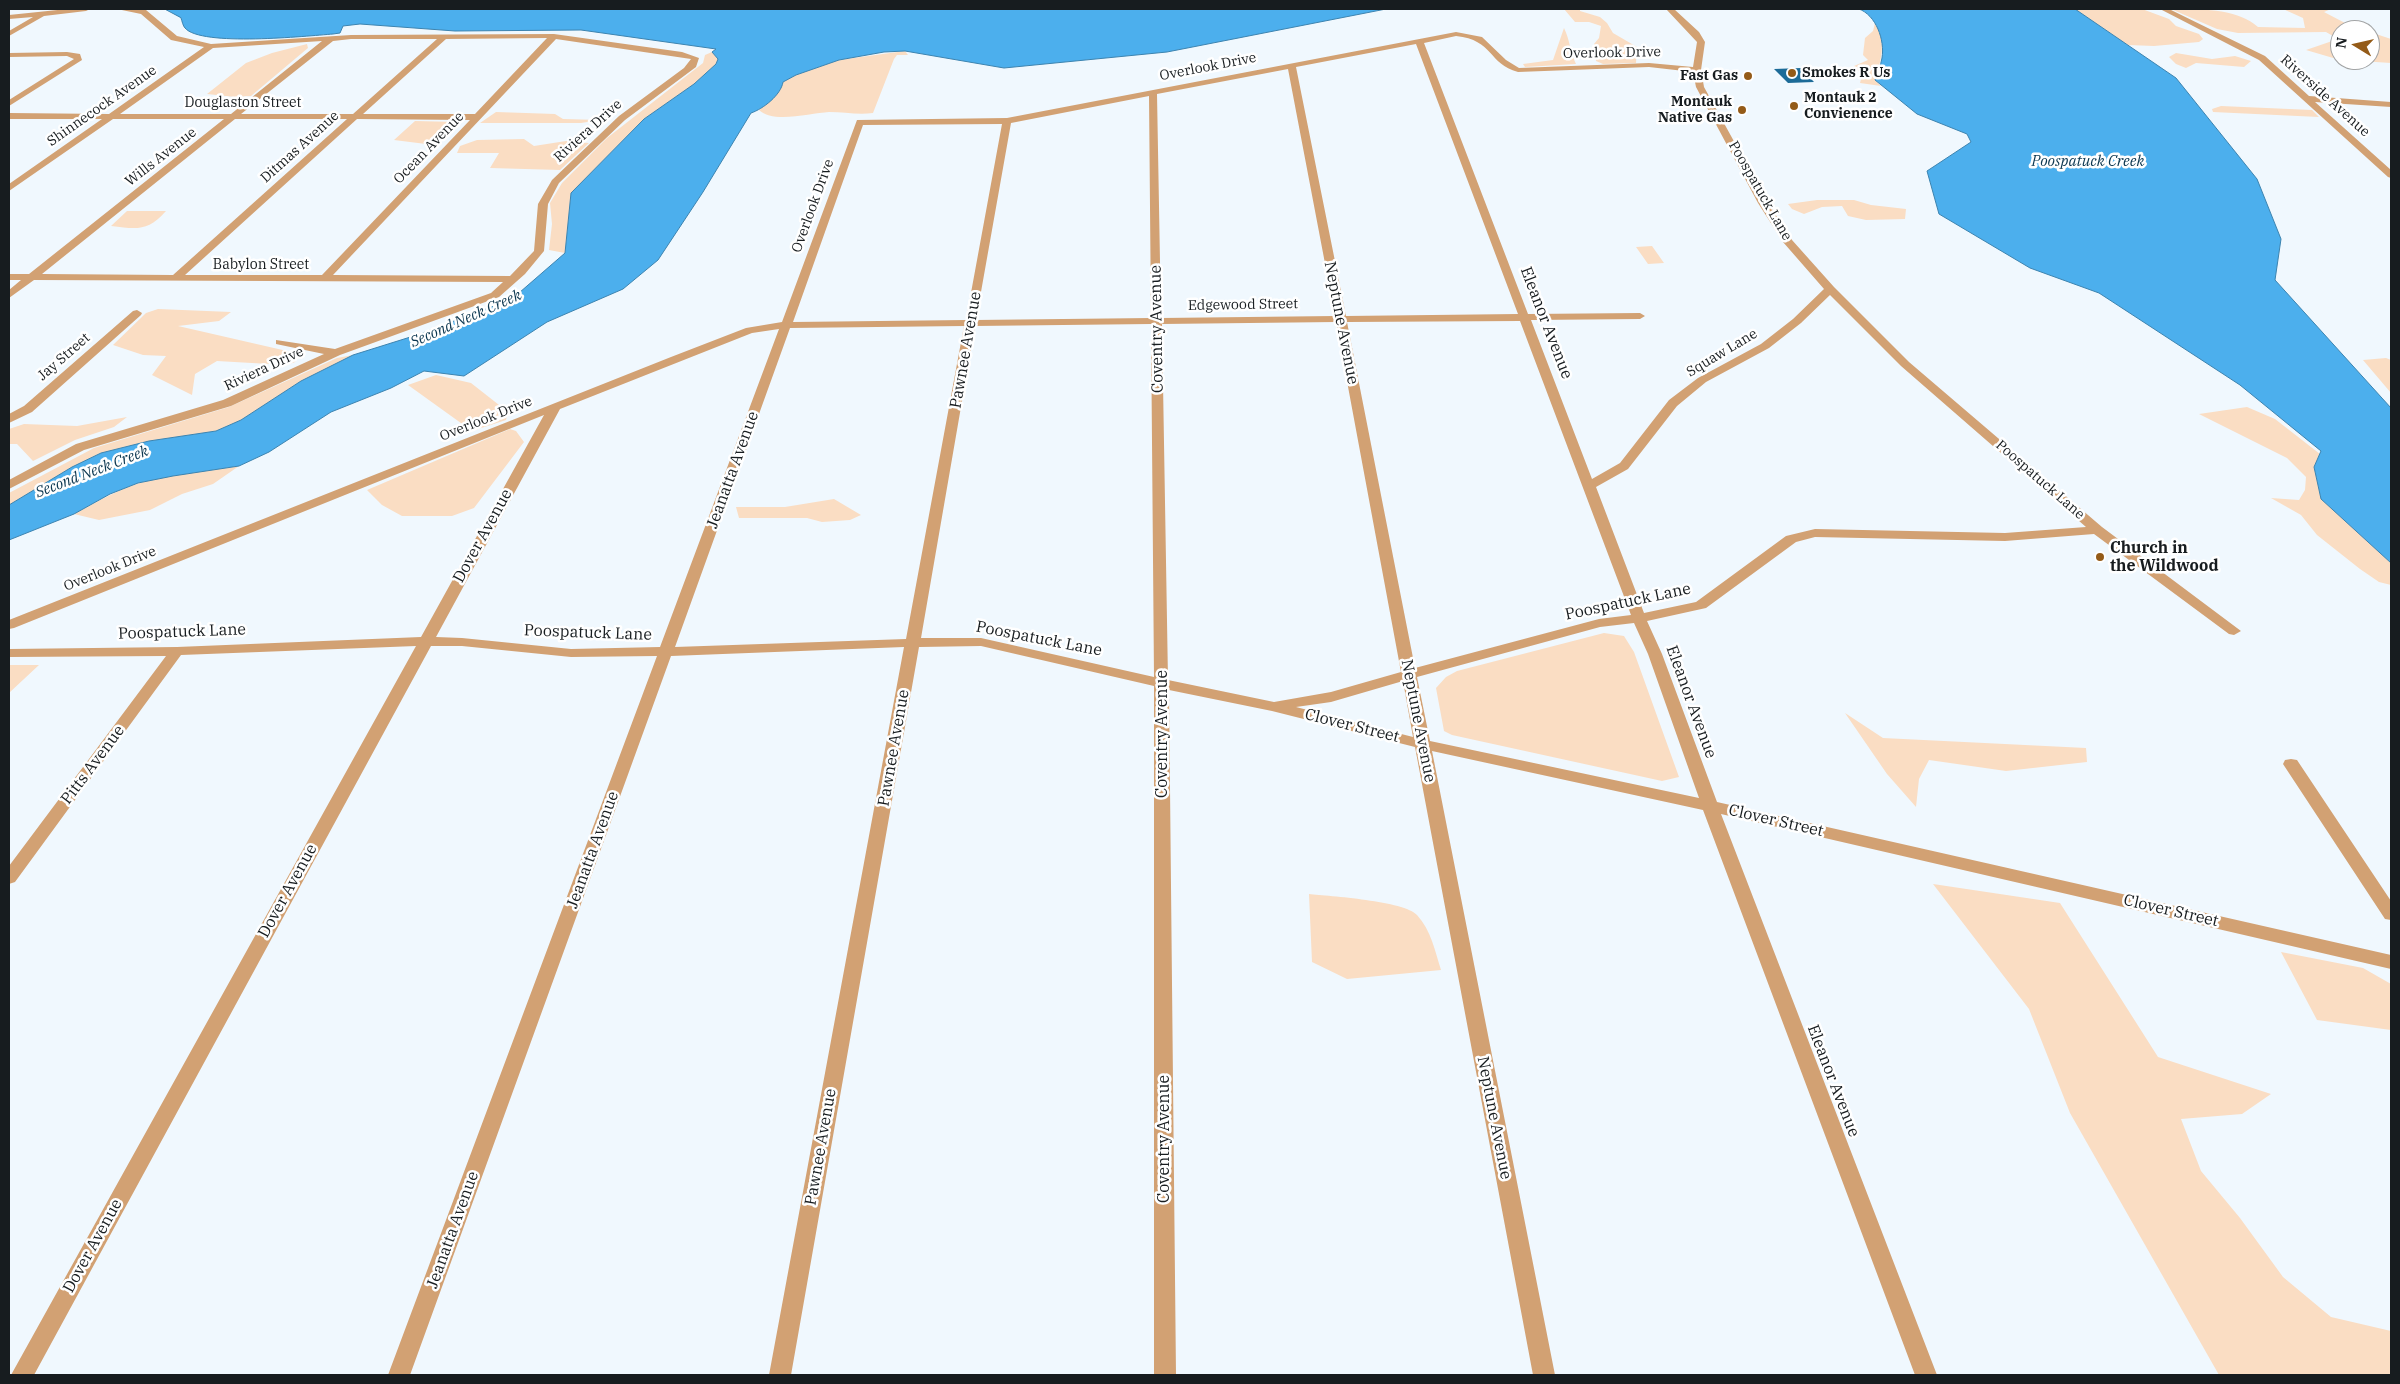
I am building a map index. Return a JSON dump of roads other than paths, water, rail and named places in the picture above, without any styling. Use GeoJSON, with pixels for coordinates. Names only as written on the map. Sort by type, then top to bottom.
{"type":"FeatureCollection","features":[{"type":"Feature","properties":{"kind":"street"},"geometry":{"type":"LineString","coordinates":[[9,17],[86,9]]}},
{"type":"Feature","properties":{"kind":"street","name":"Riviera Drive"},"geometry":{"type":"LineString","coordinates":[[9,485],[39,467],[80,447],[227,403],[336,353],[495,295],[539,251],[543,204],[555,182],[622,118],[686,70],[692,65],[695,58],[682,54],[554,36],[330,39],[211,46],[174,38],[143,12],[121,9]]}},
{"type":"Feature","properties":{"kind":"street","name":"Poospatuck Lane"},"geometry":{"type":"LineString","coordinates":[[1670,9],[1701,42],[1697,70],[1700,87],[1763,202],[1788,242],[1830,289],[1905,364],[2097,530],[2234,631]]}},
{"type":"Feature","properties":{"kind":"street","name":"Riverside Avenue"},"geometry":{"type":"LineString","coordinates":[[2164,9],[2262,58],[2391,175]]}},
{"type":"Feature","properties":{"kind":"street"},"geometry":{"type":"LineString","coordinates":[[9,34],[44,13]]}},
{"type":"Feature","properties":{"kind":"street","name":"Overlook Drive"},"geometry":{"type":"LineString","coordinates":[[9,625],[750,330],[786,325],[860,122],[1007,121],[1456,34],[1475,36],[1488,42],[1509,68],[1518,70],[1650,65],[1697,70]]}},
{"type":"Feature","properties":{"kind":"street","name":"Ditmas Avenue"},"geometry":{"type":"LineString","coordinates":[[174,279],[445,36]]}},
{"type":"Feature","properties":{"kind":"street","name":"Ocean Avenue"},"geometry":{"type":"LineString","coordinates":[[324,279],[554,36]]}},
{"type":"Feature","properties":{"kind":"street","name":"Wills Avenue"},"geometry":{"type":"LineString","coordinates":[[9,295],[330,39]]}},
{"type":"Feature","properties":{"kind":"street","name":"Eleanor Avenue"},"geometry":{"type":"LineString","coordinates":[[1419,41],[1639,618],[1655,654],[1710,806],[1926,1375]]}},
{"type":"Feature","properties":{"kind":"street","name":"Shinnecock Avenue"},"geometry":{"type":"LineString","coordinates":[[9,188],[211,46]]}},
{"type":"Feature","properties":{"kind":"street"},"geometry":{"type":"LineString","coordinates":[[9,55],[67,54],[77,56],[78,60],[9,104]]}},
{"type":"Feature","properties":{"kind":"street","name":"Neptune Avenue"},"geometry":{"type":"LineString","coordinates":[[1292,66],[1544,1375]]}},
{"type":"Feature","properties":{"kind":"street","name":"Coventry Avenue"},"geometry":{"type":"LineString","coordinates":[[1153,94],[1158,321],[1165,1375]]}},
{"type":"Feature","properties":{"kind":"street"},"geometry":{"type":"LineString","coordinates":[[2309,99],[2391,104]]}},
{"type":"Feature","properties":{"kind":"street","name":"Douglaston Street"},"geometry":{"type":"LineString","coordinates":[[9,116],[478,117]]}},
{"type":"Feature","properties":{"kind":"street","name":"Pawnee Avenue"},"geometry":{"type":"LineString","coordinates":[[780,1375],[1007,121]]}},
{"type":"Feature","properties":{"kind":"street","name":"Babylon Street"},"geometry":{"type":"LineString","coordinates":[[9,277],[513,279]]}},
{"type":"Feature","properties":{"kind":"street","name":"Squaw Lane"},"geometry":{"type":"LineString","coordinates":[[1589,486],[1624,466],[1673,403],[1702,380],[1765,346],[1797,321],[1830,289]]}},
{"type":"Feature","properties":{"kind":"street","name":"Jay Street"},"geometry":{"type":"LineString","coordinates":[[9,419],[28,409],[137,313]]}},
{"type":"Feature","properties":{"kind":"street","name":"Edgewood Street"},"geometry":{"type":"LineString","coordinates":[[786,325],[1640,316]]}},
{"type":"Feature","properties":{"kind":"street","name":"Jeanatta Avenue"},"geometry":{"type":"LineString","coordinates":[[399,1375],[786,325]]}},
{"type":"Feature","properties":{"kind":"street"},"geometry":{"type":"LineString","coordinates":[[280,342],[336,353]]}},
{"type":"Feature","properties":{"kind":"street","name":"Dover Avenue"},"geometry":{"type":"LineString","coordinates":[[22,1375],[555,407]]}},
{"type":"Feature","properties":{"kind":"street","name":"Poospatuck Lane"},"geometry":{"type":"LineString","coordinates":[[1272,706],[1330,697],[1599,623],[1639,618],[1701,605],[1791,540],[1815,533],[2005,537],[2097,530]]}},
{"type":"Feature","properties":{"kind":"street","name":"Poospatuck Lane"},"geometry":{"type":"LineString","coordinates":[[9,653],[177,651],[462,642],[571,653],[666,653],[981,642],[1161,683]]}},
{"type":"Feature","properties":{"kind":"street","name":"Pitts Avenue"},"geometry":{"type":"LineString","coordinates":[[9,878],[177,651]]}},
{"type":"Feature","properties":{"kind":"street","name":"Clover Street"},"geometry":{"type":"LineString","coordinates":[[1161,683],[1229,699],[1272,706],[1422,744],[1710,806],[2391,962]]}},
{"type":"Feature","properties":{"kind":"street"},"geometry":{"type":"LineString","coordinates":[[2291,764],[2391,914]]}},
{"type":"Feature","properties":{"kind":"water","name":"Second Neck Creek"},"geometry":{"type":"Polygon","coordinates":[[[165,9],[1386,9],[1167,52],[1004,68],[905,51],[884,52],[839,60],[796,75],[783,82],[779,92],[771,101],[751,113],[703,192],[658,260],[623,289],[547,322],[464,376],[424,371],[391,388],[331,412],[269,452],[239,466],[138,483],[110,494],[74,514],[9,540],[9,505],[72,467],[101,453],[149,441],[216,431],[241,420],[301,381],[353,355],[420,334],[512,299],[565,253],[571,193],[644,119],[694,84],[716,64],[718,59],[712,52],[716,49],[581,30],[455,31],[360,24],[343,26],[340,33],[333,34],[232,39],[195,34],[185,28],[181,18],[165,9]]]}},
{"type":"Feature","properties":{"kind":"water","name":"Poospatuck Creek"},"geometry":{"type":"Polygon","coordinates":[[[1859,9],[2075,9],[2176,78],[2257,179],[2281,239],[2275,280],[2391,408],[2391,563],[2321,499],[2314,467],[2321,451],[2240,385],[2099,293],[2030,268],[1939,214],[1927,171],[1971,142],[1967,134],[1917,114],[1875,80],[1883,51],[1881,36],[1875,22],[1859,9]]]}},
{"type":"Feature","properties":{"kind":"place","name":"Smokes R Us"},"geometry":{"type":"Point","coordinates":[1792,73]}},
{"type":"Feature","properties":{"kind":"place","name":"Fast Gas"},"geometry":{"type":"Point","coordinates":[1748,76]}},
{"type":"Feature","properties":{"kind":"place","name":"Montauk 2 Convienence"},"geometry":{"type":"Point","coordinates":[1794,106]}},
{"type":"Feature","properties":{"kind":"place","name":"Montauk Native Gas"},"geometry":{"type":"Point","coordinates":[1742,110]}},
{"type":"Feature","properties":{"kind":"place","name":"Church in the Wildwood"},"geometry":{"type":"Point","coordinates":[2100,557]}}]}
